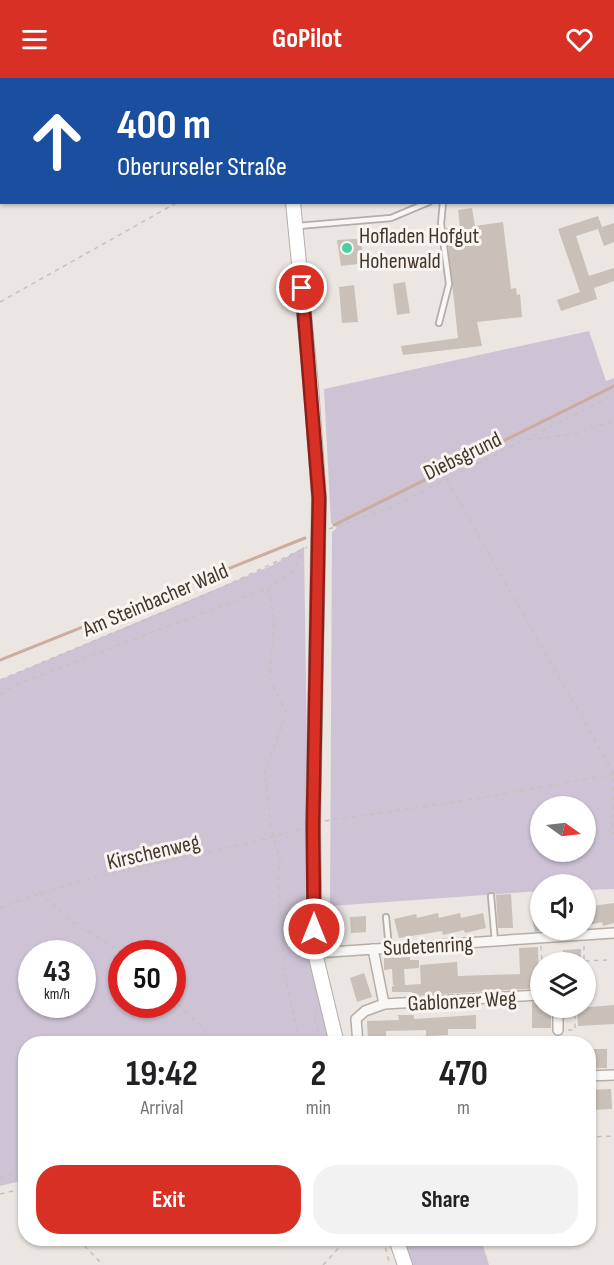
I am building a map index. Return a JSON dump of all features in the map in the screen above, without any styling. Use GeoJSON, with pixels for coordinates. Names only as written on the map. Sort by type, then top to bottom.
{"type":"FeatureCollection","features":[{"type":"Feature","properties":{"kind":"main road"},"geometry":{"type":"LineString","coordinates":[[292,204],[311,386],[320,537],[315,953],[335,1036]]}},
{"type":"Feature","properties":{"kind":"main road"},"geometry":{"type":"LineString","coordinates":[[398,1246],[405,1265]]}},
{"type":"Feature","properties":{"kind":"street","name":"Sudetenring"},"geometry":{"type":"LineString","coordinates":[[596,935],[614,933]]}},
{"type":"Feature","properties":{"kind":"street","name":"Sudetenring"},"geometry":{"type":"LineString","coordinates":[[315,953],[530,940]]}},
{"type":"Feature","properties":{"kind":"street"},"geometry":{"type":"LineString","coordinates":[[357,1036],[356,1019],[365,1011],[384,1004],[373,949]]}},
{"type":"Feature","properties":{"kind":"street","name":"Gablonzer Weg"},"geometry":{"type":"LineString","coordinates":[[384,1004],[530,997]]}},
{"type":"Feature","properties":{"kind":"street"},"geometry":{"type":"LineString","coordinates":[[558,1018],[558,1030]]}},
{"type":"Feature","properties":{"kind":"street"},"geometry":{"type":"LineString","coordinates":[[596,1075],[614,1074]]}},
{"type":"Feature","properties":{"kind":"lane"},"geometry":{"type":"LineString","coordinates":[[295,226],[391,218],[424,204]]}},
{"type":"Feature","properties":{"kind":"lane"},"geometry":{"type":"LineString","coordinates":[[439,323],[449,284],[441,224],[443,204]]}},
{"type":"Feature","properties":{"kind":"lane"},"geometry":{"type":"LineString","coordinates":[[491,896],[495,942]]}},
{"type":"Feature","properties":{"kind":"lane"},"geometry":{"type":"LineString","coordinates":[[386,917],[388,948]]}},
{"type":"Feature","properties":{"kind":"path"},"geometry":{"type":"LineString","coordinates":[[0,302],[174,204]]}},
{"type":"Feature","properties":{"kind":"path","name":"Diebsgrund"},"geometry":{"type":"LineString","coordinates":[[320,537],[447,480],[614,395]]}},
{"type":"Feature","properties":{"kind":"path"},"geometry":{"type":"LineString","coordinates":[[526,441],[573,434],[614,421]]}},
{"type":"Feature","properties":{"kind":"path"},"geometry":{"type":"LineString","coordinates":[[447,480],[614,774],[612,828],[614,834]]}},
{"type":"Feature","properties":{"kind":"path","name":"Am Steinbacher Wald"},"geometry":{"type":"LineString","coordinates":[[0,680],[273,566],[320,537]]}},
{"type":"Feature","properties":{"kind":"path"},"geometry":{"type":"LineString","coordinates":[[0,694],[22,682],[268,588],[293,571],[304,548]]}},
{"type":"Feature","properties":{"kind":"path"},"geometry":{"type":"LineString","coordinates":[[268,588],[274,618],[270,678],[286,713],[265,772],[274,837],[280,859],[278,880],[285,975],[298,1036]]}},
{"type":"Feature","properties":{"kind":"path","name":"Kirschenweg"},"geometry":{"type":"LineString","coordinates":[[0,908],[39,892],[274,837],[318,823],[475,799],[614,774]]}},
{"type":"Feature","properties":{"kind":"path"},"geometry":{"type":"LineString","coordinates":[[39,892],[78,926],[108,944]]}},
{"type":"Feature","properties":{"kind":"path"},"geometry":{"type":"LineString","coordinates":[[596,961],[607,960]]}},
{"type":"Feature","properties":{"kind":"path"},"geometry":{"type":"LineString","coordinates":[[318,1003],[315,1022],[319,1036]]}},
{"type":"Feature","properties":{"kind":"path"},"geometry":{"type":"LineString","coordinates":[[186,1012],[208,1036]]}},
{"type":"Feature","properties":{"kind":"path"},"geometry":{"type":"LineString","coordinates":[[558,1030],[575,1030],[574,1018]]}},
{"type":"Feature","properties":{"kind":"path"},"geometry":{"type":"LineString","coordinates":[[596,1137],[614,1136]]}},
{"type":"Feature","properties":{"kind":"path"},"geometry":{"type":"LineString","coordinates":[[0,1178],[18,1172]]}},
{"type":"Feature","properties":{"kind":"path"},"geometry":{"type":"LineString","coordinates":[[0,1194],[18,1190]]}},
{"type":"Feature","properties":{"kind":"path"},"geometry":{"type":"LineString","coordinates":[[85,1246],[103,1265]]}},
{"type":"Feature","properties":{"kind":"path"},"geometry":{"type":"LineString","coordinates":[[322,1265],[340,1246]]}},
{"type":"Feature","properties":{"kind":"path"},"geometry":{"type":"LineString","coordinates":[[385,1246],[390,1265]]}},
{"type":"Feature","properties":{"kind":"shaded area"},"geometry":{"type":"Polygon","coordinates":[[[589,331],[606,381],[614,378],[614,889],[596,890],[596,874],[530,874],[530,892],[330,906],[332,532],[337,528],[331,523],[324,389],[589,331]]]}},
{"type":"Feature","properties":{"kind":"shaded area"},"geometry":{"type":"Polygon","coordinates":[[[304,547],[310,958],[330,1036],[18,1036],[18,1182],[0,1186],[0,680],[273,565],[304,547]]]}},
{"type":"Feature","properties":{"kind":"shaded area"},"geometry":{"type":"Polygon","coordinates":[[[398,1246],[483,1246],[489,1265],[405,1265],[398,1246]]]}},
{"type":"Feature","properties":{"kind":"building"},"geometry":{"type":"Polygon","coordinates":[[[472,208],[475,226],[503,222],[511,289],[516,288],[517,295],[520,294],[522,317],[477,322],[482,346],[403,355],[401,346],[458,338],[446,228],[460,227],[458,210],[472,208]]]}},
{"type":"Feature","properties":{"kind":"building"},"geometry":{"type":"Polygon","coordinates":[[[598,216],[602,227],[614,223],[614,242],[604,246],[598,229],[576,236],[589,276],[614,268],[614,281],[594,288],[597,299],[561,311],[557,300],[580,292],[558,229],[598,216]]]}},
{"type":"Feature","properties":{"kind":"building"},"geometry":{"type":"Polygon","coordinates":[[[337,240],[361,240],[363,254],[357,255],[358,264],[341,266],[337,240]]]}},
{"type":"Feature","properties":{"kind":"building"},"geometry":{"type":"Polygon","coordinates":[[[405,282],[410,313],[397,315],[393,284],[405,282]]]}},
{"type":"Feature","properties":{"kind":"building"},"geometry":{"type":"Polygon","coordinates":[[[354,285],[358,322],[342,323],[339,287],[354,285]]]}},
{"type":"Feature","properties":{"kind":"building"},"geometry":{"type":"Polygon","coordinates":[[[511,894],[513,928],[498,928],[496,895],[511,894]]]}},
{"type":"Feature","properties":{"kind":"building"},"geometry":{"type":"Polygon","coordinates":[[[614,903],[614,923],[603,926],[602,922],[596,923],[596,905],[614,903]]]}},
{"type":"Feature","properties":{"kind":"building"},"geometry":{"type":"Polygon","coordinates":[[[438,913],[439,918],[460,913],[461,918],[483,913],[486,928],[465,933],[464,930],[443,935],[442,931],[399,938],[394,919],[416,914],[417,918],[438,913]]]}},
{"type":"Feature","properties":{"kind":"building"},"geometry":{"type":"Polygon","coordinates":[[[366,916],[366,932],[351,933],[350,917],[366,916]]]}},
{"type":"Feature","properties":{"kind":"building"},"geometry":{"type":"Polygon","coordinates":[[[538,947],[538,952],[530,952],[530,989],[412,996],[412,992],[392,992],[392,986],[396,986],[393,985],[392,969],[384,970],[384,958],[410,957],[410,960],[419,960],[419,968],[404,969],[405,985],[421,984],[420,965],[457,962],[458,976],[520,974],[519,948],[538,947]]]}},
{"type":"Feature","properties":{"kind":"building"},"geometry":{"type":"Polygon","coordinates":[[[581,949],[581,952],[563,952],[563,950],[581,949]]]}},
{"type":"Feature","properties":{"kind":"building"},"geometry":{"type":"Polygon","coordinates":[[[364,973],[372,997],[357,1002],[350,978],[364,973]]]}},
{"type":"Feature","properties":{"kind":"building"},"geometry":{"type":"Polygon","coordinates":[[[614,1005],[614,1024],[578,1026],[578,1018],[596,1018],[596,1006],[614,1005]]]}},
{"type":"Feature","properties":{"kind":"building"},"geometry":{"type":"Polygon","coordinates":[[[398,1015],[414,1015],[414,1019],[476,1015],[476,1029],[448,1029],[448,1035],[426,1036],[426,1030],[386,1031],[386,1036],[368,1036],[367,1021],[399,1020],[398,1015]]]}},
{"type":"Feature","properties":{"kind":"building"},"geometry":{"type":"Polygon","coordinates":[[[532,1018],[551,1018],[551,1028],[532,1028],[532,1018]]]}},
{"type":"Feature","properties":{"kind":"building"},"geometry":{"type":"Polygon","coordinates":[[[596,1049],[607,1049],[607,1068],[596,1068],[596,1049]]]}},
{"type":"Feature","properties":{"kind":"building"},"geometry":{"type":"Polygon","coordinates":[[[611,1089],[612,1109],[596,1110],[596,1090],[611,1089]]]}},
{"type":"Feature","properties":{"kind":"waterway"},"geometry":{"type":"LineString","coordinates":[[334,525],[614,386]]}},
{"type":"Feature","properties":{"kind":"waterway"},"geometry":{"type":"LineString","coordinates":[[0,660],[305,538]]}},
{"type":"Feature","properties":{"kind":"place","name":"Hofladen Hofgut Hohenwald"},"geometry":{"type":"Point","coordinates":[347,248]}},
{"type":"Feature","properties":{"kind":"route"},"geometry":{"type":"LineString","coordinates":[[302,288],[317,455],[320,543],[313,825],[314,929]]}}]}
